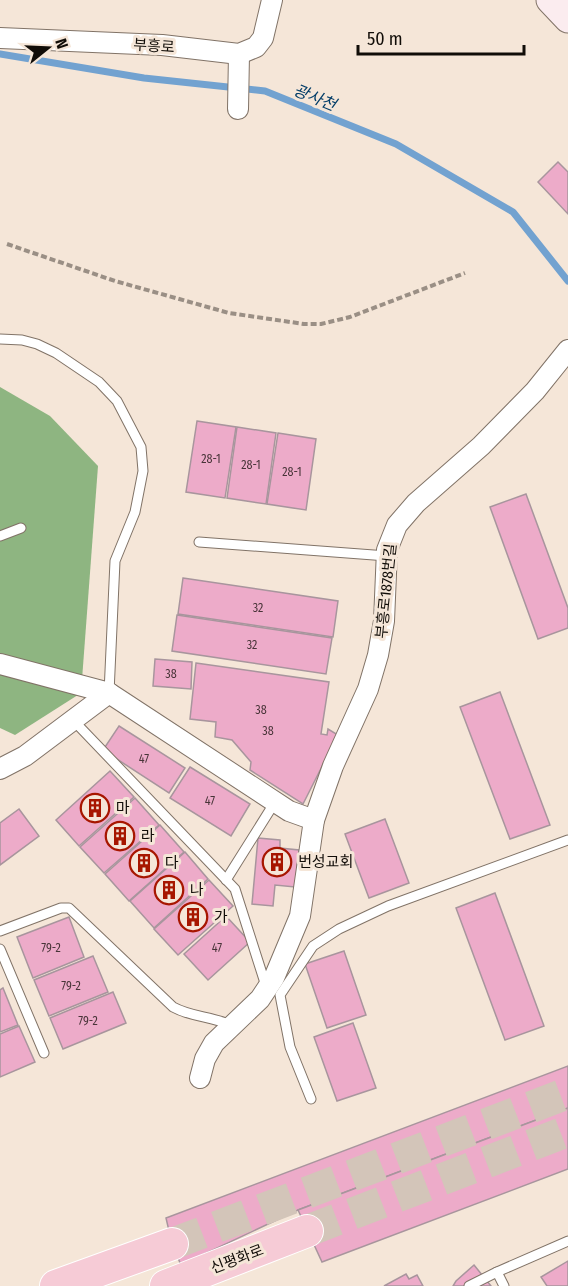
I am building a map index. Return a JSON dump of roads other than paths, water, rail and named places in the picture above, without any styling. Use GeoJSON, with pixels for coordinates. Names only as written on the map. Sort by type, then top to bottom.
{"type":"FeatureCollection","features":[{"type":"Feature","properties":{"kind":"highway","name":"신평화로"},"geometry":{"type":"LineString","coordinates":[[166,1286],[308,1231]]}},
{"type":"Feature","properties":{"kind":"highway"},"geometry":{"type":"LineString","coordinates":[[56,1286],[172,1244]]}},
{"type":"Feature","properties":{"kind":"main road"},"geometry":{"type":"LineString","coordinates":[[550,0],[568,19]]}},
{"type":"Feature","properties":{"kind":"street"},"geometry":{"type":"LineString","coordinates":[[238,106],[239,54],[256,47],[263,38],[272,0]]}},
{"type":"Feature","properties":{"kind":"street","name":"부흥로"},"geometry":{"type":"LineString","coordinates":[[0,38],[162,45],[239,54]]}},
{"type":"Feature","properties":{"kind":"street","name":"부흥로1878번길"},"geometry":{"type":"LineString","coordinates":[[200,1078],[205,1059],[214,1043],[260,999],[267,988],[289,946],[300,916],[314,820],[333,766],[368,689],[378,655],[384,621],[387,556],[391,538],[406,513],[481,446],[535,391],[568,350]]}},
{"type":"Feature","properties":{"kind":"street"},"geometry":{"type":"LineString","coordinates":[[0,664],[109,693],[275,802],[303,818],[314,820]]}},
{"type":"Feature","properties":{"kind":"street"},"geometry":{"type":"LineString","coordinates":[[0,769],[25,756],[109,693]]}},
{"type":"Feature","properties":{"kind":"lane"},"geometry":{"type":"LineString","coordinates":[[0,339],[22,340],[56,353],[99,382],[117,401],[141,447],[143,471],[135,512],[117,551],[109,693]]}},
{"type":"Feature","properties":{"kind":"lane"},"geometry":{"type":"LineString","coordinates":[[0,537],[21,528]]}},
{"type":"Feature","properties":{"kind":"lane"},"geometry":{"type":"LineString","coordinates":[[199,542],[387,556]]}},
{"type":"Feature","properties":{"kind":"lane"},"geometry":{"type":"LineString","coordinates":[[73,720],[238,895],[244,921],[267,988]]}},
{"type":"Feature","properties":{"kind":"lane"},"geometry":{"type":"LineString","coordinates":[[226,880],[275,802]]}},
{"type":"Feature","properties":{"kind":"lane"},"geometry":{"type":"LineString","coordinates":[[312,1099],[290,1047],[280,995],[313,945],[339,929],[388,906],[568,840]]}},
{"type":"Feature","properties":{"kind":"lane"},"geometry":{"type":"LineString","coordinates":[[0,931],[61,908],[69,908],[173,1007],[182,1013],[214,1017],[231,1025]]}},
{"type":"Feature","properties":{"kind":"lane"},"geometry":{"type":"LineString","coordinates":[[0,950],[44,1053]]}},
{"type":"Feature","properties":{"kind":"lane"},"geometry":{"type":"LineString","coordinates":[[469,1286],[568,1241]]}},
{"type":"Feature","properties":{"kind":"lane"},"geometry":{"type":"LineString","coordinates":[[497,1272],[504,1286]]}},
{"type":"Feature","properties":{"kind":"waterway","name":"광사천"},"geometry":{"type":"LineString","coordinates":[[0,54],[144,78],[265,91],[396,144],[513,212],[568,281]]}},
{"type":"Feature","properties":{"kind":"tunnel"},"geometry":{"type":"LineString","coordinates":[[172,1244],[568,1093]]}},
{"type":"Feature","properties":{"kind":"tunnel"},"geometry":{"type":"LineString","coordinates":[[307,1231],[568,1131]]}},
{"type":"Feature","properties":{"kind":"place","name":"마"},"geometry":{"type":"Point","coordinates":[95,808]}},
{"type":"Feature","properties":{"kind":"place","name":"라"},"geometry":{"type":"Point","coordinates":[120,836]}},
{"type":"Feature","properties":{"kind":"place","name":"번성교회"},"geometry":{"type":"Point","coordinates":[277,862]}},
{"type":"Feature","properties":{"kind":"place","name":"다"},"geometry":{"type":"Point","coordinates":[144,863]}},
{"type":"Feature","properties":{"kind":"place","name":"나"},"geometry":{"type":"Point","coordinates":[169,890]}},
{"type":"Feature","properties":{"kind":"place","name":"가"},"geometry":{"type":"Point","coordinates":[193,917]}}]}
